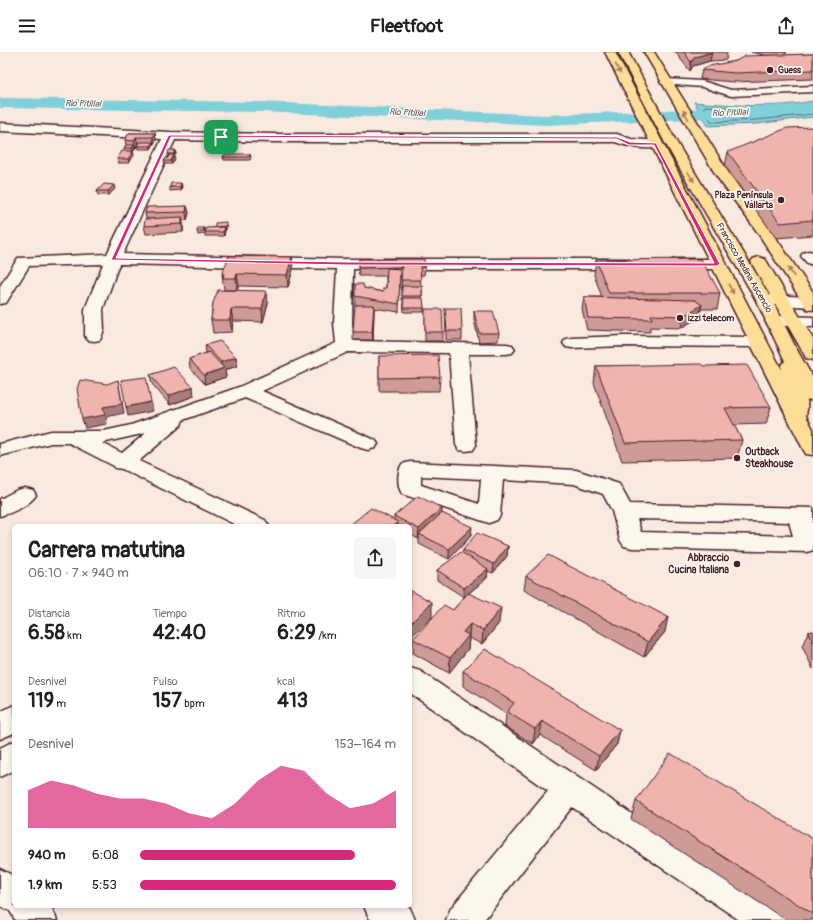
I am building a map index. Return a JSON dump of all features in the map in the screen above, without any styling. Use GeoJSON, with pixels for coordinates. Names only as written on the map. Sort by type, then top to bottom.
{"type":"FeatureCollection","features":[{"type":"Feature","properties":{"kind":"main road"},"geometry":{"type":"LineString","coordinates":[[610,52],[627,85],[670,142]]}},
{"type":"Feature","properties":{"kind":"main road"},"geometry":{"type":"LineString","coordinates":[[623,52],[642,84],[670,142],[717,264],[735,296],[813,449]]}},
{"type":"Feature","properties":{"kind":"main road"},"geometry":{"type":"LineString","coordinates":[[649,52],[662,86],[703,144],[724,177],[767,224],[812,303]]}},
{"type":"Feature","properties":{"kind":"main road","name":"Francisco Medina Ascencio"},"geometry":{"type":"LineString","coordinates":[[670,142],[749,247],[783,300],[813,354]]}},
{"type":"Feature","properties":{"kind":"main road","name":"Francisco Medina Ascencio"},"geometry":{"type":"LineString","coordinates":[[670,142],[764,300],[787,348],[813,395]]}},
{"type":"Feature","properties":{"kind":"main road"},"geometry":{"type":"LineString","coordinates":[[787,348],[798,404],[796,417]]}},
{"type":"Feature","properties":{"kind":"street"},"geometry":{"type":"LineString","coordinates":[[662,86],[705,84],[715,87],[722,92],[731,93],[813,89]]}},
{"type":"Feature","properties":{"kind":"street"},"geometry":{"type":"LineString","coordinates":[[0,127],[170,136],[617,138],[629,144],[670,142]]}},
{"type":"Feature","properties":{"kind":"street"},"geometry":{"type":"LineString","coordinates":[[94,336],[94,309],[113,259],[170,136]]}},
{"type":"Feature","properties":{"kind":"street"},"geometry":{"type":"LineString","coordinates":[[724,177],[746,183]]}},
{"type":"Feature","properties":{"kind":"street"},"geometry":{"type":"LineString","coordinates":[[0,299],[24,261],[113,259],[345,264],[638,264]]}},
{"type":"Feature","properties":{"kind":"street"},"geometry":{"type":"LineString","coordinates":[[345,264],[343,323],[345,346]]}},
{"type":"Feature","properties":{"kind":"street"},"geometry":{"type":"LineString","coordinates":[[662,264],[717,264]]}},
{"type":"Feature","properties":{"kind":"street"},"geometry":{"type":"LineString","coordinates":[[764,300],[812,303]]}},
{"type":"Feature","properties":{"kind":"street"},"geometry":{"type":"LineString","coordinates":[[774,321],[813,322]]}},
{"type":"Feature","properties":{"kind":"street"},"geometry":{"type":"LineString","coordinates":[[572,343],[629,341],[758,342]]}},
{"type":"Feature","properties":{"kind":"street"},"geometry":{"type":"LineString","coordinates":[[0,450],[51,437],[72,438],[104,436],[136,430],[246,390],[345,346],[506,349]]}},
{"type":"Feature","properties":{"kind":"street"},"geometry":{"type":"LineString","coordinates":[[458,349],[466,445]]}},
{"type":"Feature","properties":{"kind":"street"},"geometry":{"type":"LineString","coordinates":[[246,390],[368,444]]}},
{"type":"Feature","properties":{"kind":"street"},"geometry":{"type":"LineString","coordinates":[[123,463],[148,444],[182,414]]}},
{"type":"Feature","properties":{"kind":"street"},"geometry":{"type":"LineString","coordinates":[[72,438],[253,524]]}},
{"type":"Feature","properties":{"kind":"street"},"geometry":{"type":"LineString","coordinates":[[493,473],[576,477],[611,489],[623,511],[632,540],[807,544],[806,516],[623,511]]}},
{"type":"Feature","properties":{"kind":"street"},"geometry":{"type":"LineString","coordinates":[[0,509],[25,495]]}},
{"type":"Feature","properties":{"kind":"street"},"geometry":{"type":"LineString","coordinates":[[412,680],[630,830],[769,920]]}},
{"type":"Feature","properties":{"kind":"street"},"geometry":{"type":"LineString","coordinates":[[0,727],[12,718]]}},
{"type":"Feature","properties":{"kind":"street"},"geometry":{"type":"LineString","coordinates":[[0,764],[12,755]]}},
{"type":"Feature","properties":{"kind":"street"},"geometry":{"type":"LineString","coordinates":[[463,920],[569,788]]}},
{"type":"Feature","properties":{"kind":"street"},"geometry":{"type":"LineString","coordinates":[[0,885],[12,895]]}},
{"type":"Feature","properties":{"kind":"street"},"geometry":{"type":"LineString","coordinates":[[26,908],[40,920]]}},
{"type":"Feature","properties":{"kind":"street"},"geometry":{"type":"LineString","coordinates":[[383,908],[398,920]]}},
{"type":"Feature","properties":{"kind":"water"},"geometry":{"type":"Polygon","coordinates":[[[813,101],[813,117],[756,124],[708,126],[694,102],[768,106],[813,101]]]}},
{"type":"Feature","properties":{"kind":"building"},"geometry":{"type":"Polygon","coordinates":[[[684,52],[713,52],[695,57],[691,62],[684,52]]]}},
{"type":"Feature","properties":{"kind":"building"},"geometry":{"type":"Polygon","coordinates":[[[813,54],[813,70],[735,73],[702,70],[709,66],[736,61],[745,56],[813,54]]]}},
{"type":"Feature","properties":{"kind":"building","name":"Plaza Península Vallarta"},"geometry":{"type":"Polygon","coordinates":[[[813,127],[813,220],[780,223],[728,152],[787,128],[813,127]]]}},
{"type":"Feature","properties":{"kind":"building"},"geometry":{"type":"Polygon","coordinates":[[[129,133],[155,133],[153,137],[136,137],[134,141],[125,140],[129,133]]]}},
{"type":"Feature","properties":{"kind":"building"},"geometry":{"type":"Polygon","coordinates":[[[139,142],[153,142],[151,146],[137,146],[139,142]]]}},
{"type":"Feature","properties":{"kind":"building"},"geometry":{"type":"Polygon","coordinates":[[[126,145],[134,145],[132,148],[124,148],[126,145]]]}},
{"type":"Feature","properties":{"kind":"building"},"geometry":{"type":"Polygon","coordinates":[[[169,150],[175,150],[174,154],[168,154],[169,150]]]}},
{"type":"Feature","properties":{"kind":"building"},"geometry":{"type":"Polygon","coordinates":[[[122,151],[133,151],[128,159],[117,159],[122,151]]]}},
{"type":"Feature","properties":{"kind":"building"},"geometry":{"type":"Polygon","coordinates":[[[225,154],[250,154],[249,157],[223,157],[225,154]]]}},
{"type":"Feature","properties":{"kind":"building"},"geometry":{"type":"Polygon","coordinates":[[[169,155],[174,155],[171,161],[164,161],[168,158],[169,155]]]}},
{"type":"Feature","properties":{"kind":"building"},"geometry":{"type":"Polygon","coordinates":[[[171,183],[181,183],[180,187],[170,187],[171,183]]]}},
{"type":"Feature","properties":{"kind":"building"},"geometry":{"type":"Polygon","coordinates":[[[104,184],[114,185],[108,191],[97,191],[104,184]]]}},
{"type":"Feature","properties":{"kind":"building"},"geometry":{"type":"Polygon","coordinates":[[[187,206],[186,212],[145,213],[147,207],[187,206]]]}},
{"type":"Feature","properties":{"kind":"building"},"geometry":{"type":"Polygon","coordinates":[[[182,217],[182,224],[144,226],[145,219],[182,217]]]}},
{"type":"Feature","properties":{"kind":"building"},"geometry":{"type":"Polygon","coordinates":[[[226,222],[226,226],[215,227],[215,223],[226,222]]]}},
{"type":"Feature","properties":{"kind":"building"},"geometry":{"type":"Polygon","coordinates":[[[224,227],[223,232],[205,232],[206,228],[224,227]]]}},
{"type":"Feature","properties":{"kind":"building"},"geometry":{"type":"Polygon","coordinates":[[[198,228],[204,228],[203,231],[197,231],[198,228]]]}},
{"type":"Feature","properties":{"kind":"building"},"geometry":{"type":"Polygon","coordinates":[[[229,256],[292,257],[287,275],[237,274],[236,278],[223,278],[224,274],[222,274],[229,256]]]}},
{"type":"Feature","properties":{"kind":"building"},"geometry":{"type":"Polygon","coordinates":[[[359,259],[424,259],[425,267],[420,267],[421,280],[401,280],[402,267],[358,268],[359,259]]]}},
{"type":"Feature","properties":{"kind":"building"},"geometry":{"type":"Polygon","coordinates":[[[701,259],[720,293],[609,293],[596,260],[701,259]]]}},
{"type":"Feature","properties":{"kind":"building"},"geometry":{"type":"Polygon","coordinates":[[[387,268],[400,269],[399,304],[355,296],[355,284],[363,284],[364,288],[383,292],[383,288],[386,288],[387,268]]]}},
{"type":"Feature","properties":{"kind":"building"},"geometry":{"type":"Polygon","coordinates":[[[402,286],[422,286],[422,296],[402,296],[402,286]]]}},
{"type":"Feature","properties":{"kind":"building"},"geometry":{"type":"Polygon","coordinates":[[[218,290],[266,291],[262,309],[231,309],[230,320],[211,320],[213,303],[218,290]]]}},
{"type":"Feature","properties":{"kind":"building"},"geometry":{"type":"Polygon","coordinates":[[[584,297],[695,300],[702,305],[683,316],[651,315],[652,319],[588,318],[584,297]]]}},
{"type":"Feature","properties":{"kind":"building"},"geometry":{"type":"Polygon","coordinates":[[[403,298],[423,298],[424,308],[404,308],[403,298]]]}},
{"type":"Feature","properties":{"kind":"building"},"geometry":{"type":"Polygon","coordinates":[[[355,305],[374,305],[372,332],[353,332],[355,305]]]}},
{"type":"Feature","properties":{"kind":"building"},"geometry":{"type":"Polygon","coordinates":[[[445,308],[461,308],[462,331],[447,331],[445,308]]]}},
{"type":"Feature","properties":{"kind":"building"},"geometry":{"type":"Polygon","coordinates":[[[425,309],[442,309],[443,332],[425,332],[425,309]]]}},
{"type":"Feature","properties":{"kind":"building"},"geometry":{"type":"Polygon","coordinates":[[[474,311],[493,311],[499,333],[479,333],[474,311]]]}},
{"type":"Feature","properties":{"kind":"building"},"geometry":{"type":"Polygon","coordinates":[[[220,341],[236,357],[221,362],[205,345],[220,341]]]}},
{"type":"Feature","properties":{"kind":"building"},"geometry":{"type":"Polygon","coordinates":[[[209,352],[224,368],[204,375],[189,359],[209,352]]]}},
{"type":"Feature","properties":{"kind":"building"},"geometry":{"type":"Polygon","coordinates":[[[438,355],[440,377],[379,378],[379,356],[438,355]]]}},
{"type":"Feature","properties":{"kind":"building"},"geometry":{"type":"Polygon","coordinates":[[[701,364],[703,366],[747,365],[771,407],[725,408],[742,440],[625,443],[596,366],[701,364]]]}},
{"type":"Feature","properties":{"kind":"building"},"geometry":{"type":"Polygon","coordinates":[[[174,367],[193,387],[168,396],[150,375],[174,367]]]}},
{"type":"Feature","properties":{"kind":"building"},"geometry":{"type":"Polygon","coordinates":[[[146,377],[151,402],[126,407],[121,380],[146,377]]]}},
{"type":"Feature","properties":{"kind":"building"},"geometry":{"type":"Polygon","coordinates":[[[80,380],[107,384],[118,380],[122,404],[103,407],[105,415],[82,419],[77,389],[80,380]]]}},
{"type":"Feature","properties":{"kind":"building"},"geometry":{"type":"Polygon","coordinates":[[[418,496],[442,508],[419,529],[412,524],[394,516],[418,496]]]}},
{"type":"Feature","properties":{"kind":"building"},"geometry":{"type":"Polygon","coordinates":[[[371,508],[398,522],[396,524],[351,524],[371,508]]]}},
{"type":"Feature","properties":{"kind":"building"},"geometry":{"type":"Polygon","coordinates":[[[442,513],[472,527],[449,549],[419,534],[442,513]]]}},
{"type":"Feature","properties":{"kind":"building"},"geometry":{"type":"Polygon","coordinates":[[[477,533],[508,546],[494,564],[463,550],[477,533]]]}},
{"type":"Feature","properties":{"kind":"building"},"geometry":{"type":"Polygon","coordinates":[[[461,552],[488,569],[464,588],[437,570],[461,552]]]}},
{"type":"Feature","properties":{"kind":"building"},"geometry":{"type":"Polygon","coordinates":[[[548,555],[668,617],[648,642],[526,576],[548,555]]]}},
{"type":"Feature","properties":{"kind":"building"},"geometry":{"type":"Polygon","coordinates":[[[412,591],[432,602],[412,622],[412,591]]]}},
{"type":"Feature","properties":{"kind":"building"},"geometry":{"type":"Polygon","coordinates":[[[468,593],[501,608],[483,630],[470,624],[463,632],[469,635],[450,658],[413,639],[444,605],[453,610],[468,593]]]}},
{"type":"Feature","properties":{"kind":"building"},"geometry":{"type":"Polygon","coordinates":[[[813,631],[813,642],[808,632],[813,631]]]}},
{"type":"Feature","properties":{"kind":"building"},"geometry":{"type":"Polygon","coordinates":[[[485,649],[620,730],[599,756],[542,721],[535,729],[507,712],[514,703],[463,671],[485,649]]]}},
{"type":"Feature","properties":{"kind":"building"},"geometry":{"type":"Polygon","coordinates":[[[670,753],[813,839],[813,914],[636,801],[670,753]]]}},
{"type":"Feature","properties":{"kind":"waterway","name":"Rio Pitillal"},"geometry":{"type":"LineString","coordinates":[[0,103],[262,107],[545,120],[813,109]]}},
{"type":"Feature","properties":{"kind":"place","name":"Guess"},"geometry":{"type":"Point","coordinates":[770,70]}},
{"type":"Feature","properties":{"kind":"place","name":"Plaza Península Vallarta"},"geometry":{"type":"Point","coordinates":[781,200]}},
{"type":"Feature","properties":{"kind":"place","name":"izzi telecom"},"geometry":{"type":"Point","coordinates":[680,318]}},
{"type":"Feature","properties":{"kind":"place","name":"Outback Steakhouse"},"geometry":{"type":"Point","coordinates":[737,458]}},
{"type":"Feature","properties":{"kind":"place","name":"Abbraccio Cucina Italiana"},"geometry":{"type":"Point","coordinates":[737,564]}},
{"type":"Feature","properties":{"kind":"route"},"geometry":{"type":"LineString","coordinates":[[170,136],[221,137],[617,138],[629,144],[656,144],[717,264],[345,264],[113,259],[170,136]]}}]}
